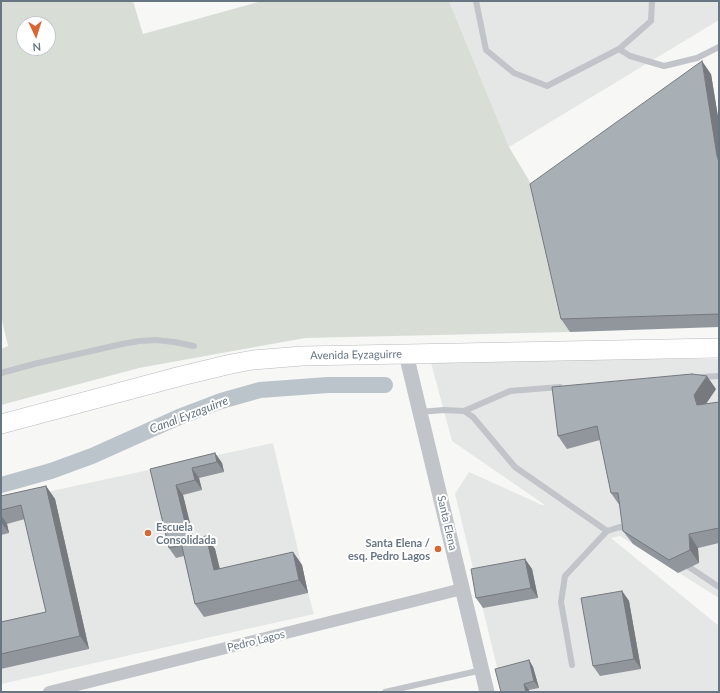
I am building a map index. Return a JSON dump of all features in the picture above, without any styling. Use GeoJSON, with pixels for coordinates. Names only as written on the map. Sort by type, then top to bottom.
{"type":"FeatureCollection","features":[{"type":"Feature","properties":{"kind":"main road","name":"Avenida Eyzaguirre"},"geometry":{"type":"LineString","coordinates":[[1,424],[181,376],[253,360],[302,356],[719,348]]}},
{"type":"Feature","properties":{"kind":"street","name":"Santa Elena"},"geometry":{"type":"LineString","coordinates":[[406,354],[487,692]]}},
{"type":"Feature","properties":{"kind":"street","name":"Pedro Lagos"},"geometry":{"type":"LineString","coordinates":[[49,692],[462,590]]}},
{"type":"Feature","properties":{"kind":"lane"},"geometry":{"type":"LineString","coordinates":[[476,1],[486,50],[514,73],[547,86],[620,49],[651,21],[652,1]]}},
{"type":"Feature","properties":{"kind":"lane"},"geometry":{"type":"LineString","coordinates":[[620,49],[630,56],[664,66],[697,58],[719,47]]}},
{"type":"Feature","properties":{"kind":"lane"},"geometry":{"type":"LineString","coordinates":[[1,374],[34,364],[139,341],[156,340],[194,346]]}},
{"type":"Feature","properties":{"kind":"lane"},"geometry":{"type":"LineString","coordinates":[[696,378],[719,376]]}},
{"type":"Feature","properties":{"kind":"lane"},"geometry":{"type":"LineString","coordinates":[[464,412],[510,391],[564,387]]}},
{"type":"Feature","properties":{"kind":"lane"},"geometry":{"type":"LineString","coordinates":[[420,412],[444,410],[464,412],[473,417],[515,467],[607,531]]}},
{"type":"Feature","properties":{"kind":"lane"},"geometry":{"type":"LineString","coordinates":[[572,665],[561,602],[565,576],[607,531],[620,527],[631,530]]}},
{"type":"Feature","properties":{"kind":"lane"},"geometry":{"type":"LineString","coordinates":[[689,567],[719,587]]}},
{"type":"Feature","properties":{"kind":"lane"},"geometry":{"type":"LineString","coordinates":[[384,692],[482,670]]}},
{"type":"Feature","properties":{"kind":"shaded area"},"geometry":{"type":"Polygon","coordinates":[[[1,1],[133,1],[143,34],[262,1],[449,1],[509,147],[539,197],[570,332],[305,338],[139,368],[1,405],[1,349],[8,346],[1,316],[1,1]]]}},
{"type":"Feature","properties":{"kind":"shaded area"},"geometry":{"type":"Polygon","coordinates":[[[449,1],[719,1],[719,20],[509,147],[449,1]]]}},
{"type":"Feature","properties":{"kind":"shaded area"},"geometry":{"type":"Polygon","coordinates":[[[430,359],[719,359],[719,598],[620,536],[611,538],[719,626],[719,692],[503,692],[455,494],[469,472],[545,505],[452,441],[430,359]]]}},
{"type":"Feature","properties":{"kind":"shaded area","name":"Escuela Consolidada"},"geometry":{"type":"Polygon","coordinates":[[[273,443],[314,614],[1,684],[1,502],[273,443]]]}},
{"type":"Feature","properties":{"kind":"building"},"geometry":{"type":"Polygon","coordinates":[[[702,61],[719,162],[719,314],[561,319],[530,184],[702,61]]]}},
{"type":"Feature","properties":{"kind":"building"},"geometry":{"type":"Polygon","coordinates":[[[692,374],[707,376],[694,395],[697,405],[719,402],[719,528],[689,534],[690,550],[669,560],[623,531],[618,493],[611,493],[597,426],[558,436],[552,387],[692,374]]]}},
{"type":"Feature","properties":{"kind":"building"},"geometry":{"type":"Polygon","coordinates":[[[215,453],[217,462],[192,468],[195,480],[176,485],[189,539],[181,542],[181,545],[169,548],[150,469],[215,453]]]}},
{"type":"Feature","properties":{"kind":"building"},"geometry":{"type":"Polygon","coordinates":[[[46,486],[80,636],[1,654],[1,622],[46,612],[21,505],[1,510],[1,496],[46,486]]]}},
{"type":"Feature","properties":{"kind":"building"},"geometry":{"type":"Polygon","coordinates":[[[206,536],[214,570],[293,552],[299,580],[195,604],[181,542],[206,536]]]}},
{"type":"Feature","properties":{"kind":"building"},"geometry":{"type":"Polygon","coordinates":[[[525,559],[531,588],[476,598],[471,569],[525,559]]]}},
{"type":"Feature","properties":{"kind":"building"},"geometry":{"type":"Polygon","coordinates":[[[622,591],[634,659],[593,666],[581,598],[622,591]]]}},
{"type":"Feature","properties":{"kind":"building"},"geometry":{"type":"Polygon","coordinates":[[[529,660],[534,681],[524,684],[526,692],[501,692],[495,669],[529,660]]]}},
{"type":"Feature","properties":{"kind":"waterway","name":"Canal Eyzaguirre"},"geometry":{"type":"LineString","coordinates":[[1,485],[51,471],[92,456],[179,417],[221,401],[260,390],[328,385],[385,385]]}},
{"type":"Feature","properties":{"kind":"place","name":"Escuela Consolidada"},"geometry":{"type":"Point","coordinates":[148,533]}},
{"type":"Feature","properties":{"kind":"place","name":"Santa Elena / esq. Pedro Lagos"},"geometry":{"type":"Point","coordinates":[438,549]}}]}
